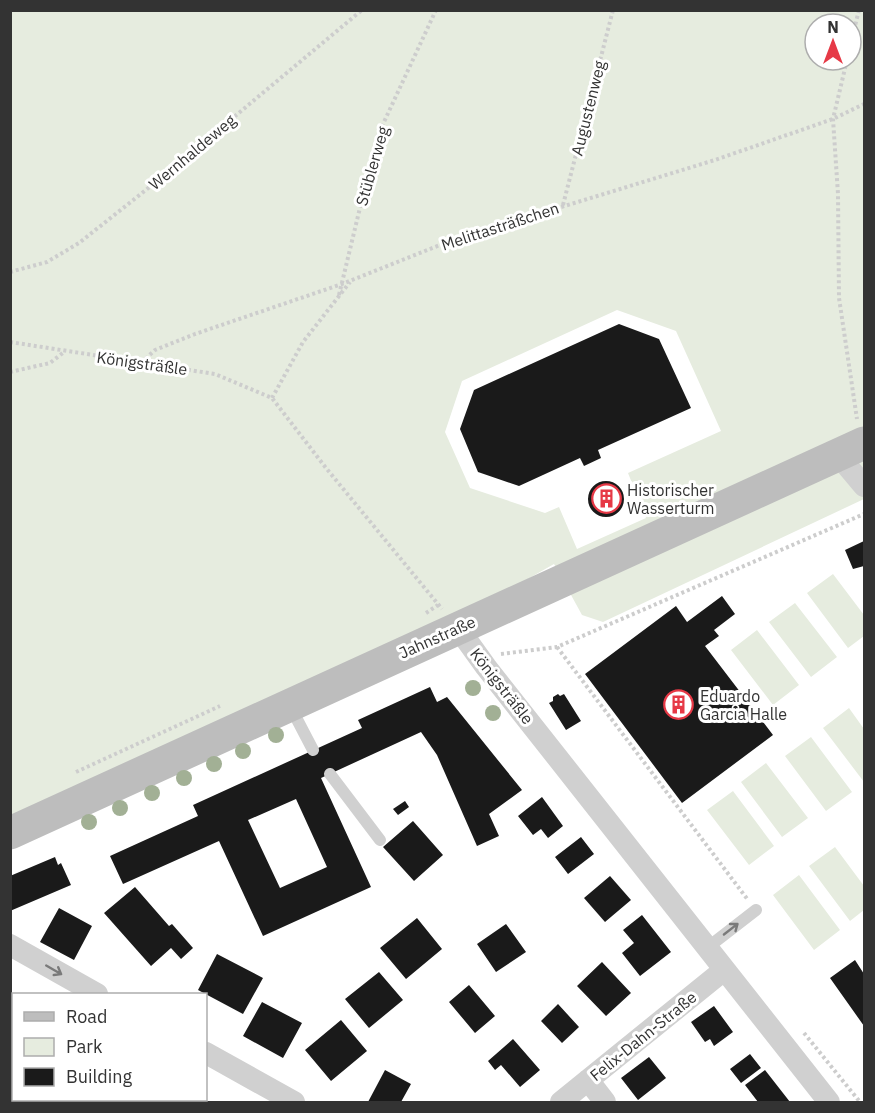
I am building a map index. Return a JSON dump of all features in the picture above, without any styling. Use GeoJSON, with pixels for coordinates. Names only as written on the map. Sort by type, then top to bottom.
{"type":"FeatureCollection","features":[{"type":"Feature","properties":{"kind":"main road","name":"Jahnstraße"},"geometry":{"type":"LineString","coordinates":[[10,832],[854,447]]}},
{"type":"Feature","properties":{"kind":"street"},"geometry":{"type":"LineString","coordinates":[[854,447],[864,486]]}},
{"type":"Feature","properties":{"kind":"street","name":"Königsträßle"},"geometry":{"type":"LineString","coordinates":[[458,628],[829,1102]]}},
{"type":"Feature","properties":{"kind":"street"},"geometry":{"type":"LineString","coordinates":[[10,945],[95,993]]}},
{"type":"Feature","properties":{"kind":"street","name":"Felix-Dahn-Straße"},"geometry":{"type":"LineString","coordinates":[[561,1102],[724,970]]}},
{"type":"Feature","properties":{"kind":"street"},"geometry":{"type":"LineString","coordinates":[[207,1054],[294,1102]]}},
{"type":"Feature","properties":{"kind":"street"},"geometry":{"type":"LineString","coordinates":[[588,1080],[605,1102]]}},
{"type":"Feature","properties":{"kind":"lane"},"geometry":{"type":"LineString","coordinates":[[289,705],[313,750]]}},
{"type":"Feature","properties":{"kind":"lane"},"geometry":{"type":"LineString","coordinates":[[330,774],[380,840]]}},
{"type":"Feature","properties":{"kind":"lane"},"geometry":{"type":"LineString","coordinates":[[707,948],[756,910]]}},
{"type":"Feature","properties":{"kind":"path","name":"Wernhaldeweg"},"geometry":{"type":"LineString","coordinates":[[10,272],[47,262],[79,243],[162,178],[362,10]]}},
{"type":"Feature","properties":{"kind":"path","name":"Stüblerweg"},"geometry":{"type":"LineString","coordinates":[[339,295],[377,137],[436,10]]}},
{"type":"Feature","properties":{"kind":"path","name":"Augustenweg"},"geometry":{"type":"LineString","coordinates":[[563,206],[613,10]]}},
{"type":"Feature","properties":{"kind":"path"},"geometry":{"type":"LineString","coordinates":[[844,72],[833,119],[838,194],[839,298],[854,447]]}},
{"type":"Feature","properties":{"kind":"path","name":"Melittasträßchen"},"geometry":{"type":"LineString","coordinates":[[141,363],[155,350],[195,334],[342,284],[450,241],[715,160],[833,119],[864,104]]}},
{"type":"Feature","properties":{"kind":"path"},"geometry":{"type":"LineString","coordinates":[[272,398],[303,342],[350,281]]}},
{"type":"Feature","properties":{"kind":"path","name":"Königsträßle"},"geometry":{"type":"LineString","coordinates":[[10,342],[215,374],[272,398],[458,628]]}},
{"type":"Feature","properties":{"kind":"path"},"geometry":{"type":"LineString","coordinates":[[10,372],[50,363],[64,352]]}},
{"type":"Feature","properties":{"kind":"path"},"geometry":{"type":"LineString","coordinates":[[480,659],[557,646],[864,514]]}},
{"type":"Feature","properties":{"kind":"path"},"geometry":{"type":"LineString","coordinates":[[557,646],[756,910]]}},
{"type":"Feature","properties":{"kind":"green space"},"geometry":{"type":"Polygon","coordinates":[[[10,11],[864,11],[864,499],[603,622],[582,615],[554,564],[444,627],[11,821],[10,11]],[[617,310],[462,381],[445,432],[470,488],[545,513],[559,507],[577,549],[646,518],[628,473],[721,431],[676,331],[617,310]]]}},
{"type":"Feature","properties":{"kind":"green space"},"geometry":{"type":"Polygon","coordinates":[[[833,574],[864,615],[864,636],[848,648],[807,593],[833,574]]]}},
{"type":"Feature","properties":{"kind":"green space"},"geometry":{"type":"Polygon","coordinates":[[[795,603],[837,657],[811,677],[769,622],[795,603]]]}},
{"type":"Feature","properties":{"kind":"green space"},"geometry":{"type":"Polygon","coordinates":[[[757,630],[799,685],[773,705],[731,650],[757,630]]]}},
{"type":"Feature","properties":{"kind":"green space"},"geometry":{"type":"Polygon","coordinates":[[[849,708],[864,729],[864,782],[823,728],[849,708]]]}},
{"type":"Feature","properties":{"kind":"green space"},"geometry":{"type":"Polygon","coordinates":[[[811,737],[852,792],[826,811],[785,756],[811,737]]]}},
{"type":"Feature","properties":{"kind":"green space"},"geometry":{"type":"Polygon","coordinates":[[[766,763],[808,818],[782,837],[741,782],[766,763]]]}},
{"type":"Feature","properties":{"kind":"green space"},"geometry":{"type":"Polygon","coordinates":[[[733,791],[774,846],[749,865],[707,810],[733,791]]]}},
{"type":"Feature","properties":{"kind":"green space"},"geometry":{"type":"Polygon","coordinates":[[[835,847],[864,886],[864,910],[850,921],[809,866],[835,847]]]}},
{"type":"Feature","properties":{"kind":"green space"},"geometry":{"type":"Polygon","coordinates":[[[799,875],[840,930],[814,950],[773,895],[799,875]]]}},
{"type":"Feature","properties":{"kind":"building"},"geometry":{"type":"Polygon","coordinates":[[[619,324],[659,339],[691,408],[598,450],[601,458],[584,466],[580,458],[519,486],[478,472],[460,429],[474,390],[619,324]]]}},
{"type":"Feature","properties":{"kind":"building","name":"Historischer Wasserturm"},"geometry":{"type":"Polygon","coordinates":[[[606,481],[619,486],[624,499],[619,512],[606,517],[593,512],[588,499],[593,486],[606,481]]]}},
{"type":"Feature","properties":{"kind":"building"},"geometry":{"type":"Polygon","coordinates":[[[864,541],[864,566],[853,569],[845,550],[864,541]]]}},
{"type":"Feature","properties":{"kind":"building","name":"Eduardo Garcia Halle"},"geometry":{"type":"Polygon","coordinates":[[[722,596],[735,614],[714,630],[719,636],[705,646],[773,735],[682,803],[585,674],[676,606],[687,622],[722,596]]]}},
{"type":"Feature","properties":{"kind":"building"},"geometry":{"type":"Polygon","coordinates":[[[430,687],[437,702],[447,697],[522,790],[489,814],[499,836],[477,846],[437,755],[421,732],[321,778],[371,887],[263,936],[219,841],[123,884],[110,856],[198,816],[193,805],[362,728],[358,720],[430,687]],[[296,799],[248,820],[280,888],[327,867],[296,799]]]}},
{"type":"Feature","properties":{"kind":"building"},"geometry":{"type":"Polygon","coordinates":[[[558,694],[560,696],[564,694],[581,721],[566,730],[549,703],[558,694]]]}},
{"type":"Feature","properties":{"kind":"building"},"geometry":{"type":"Polygon","coordinates":[[[542,797],[563,826],[548,838],[541,829],[533,835],[518,816],[542,797]]]}},
{"type":"Feature","properties":{"kind":"building"},"geometry":{"type":"Polygon","coordinates":[[[405,801],[409,807],[398,815],[393,809],[405,801]]]}},
{"type":"Feature","properties":{"kind":"building"},"geometry":{"type":"Polygon","coordinates":[[[413,821],[443,855],[414,881],[383,847],[413,821]]]}},
{"type":"Feature","properties":{"kind":"building"},"geometry":{"type":"Polygon","coordinates":[[[581,837],[594,854],[568,874],[555,857],[581,837]]]}},
{"type":"Feature","properties":{"kind":"building"},"geometry":{"type":"Polygon","coordinates":[[[55,857],[58,865],[61,863],[71,885],[10,911],[10,876],[55,857]]]}},
{"type":"Feature","properties":{"kind":"building"},"geometry":{"type":"Polygon","coordinates":[[[610,876],[631,900],[605,922],[584,898],[610,876]]]}},
{"type":"Feature","properties":{"kind":"building"},"geometry":{"type":"Polygon","coordinates":[[[135,887],[169,926],[172,924],[193,948],[181,959],[171,948],[151,966],[104,913],[135,887]]]}},
{"type":"Feature","properties":{"kind":"building"},"geometry":{"type":"Polygon","coordinates":[[[59,908],[92,926],[74,960],[40,942],[59,908]]]}},
{"type":"Feature","properties":{"kind":"building"},"geometry":{"type":"Polygon","coordinates":[[[642,915],[671,952],[640,976],[622,953],[634,943],[623,930],[642,915]]]}},
{"type":"Feature","properties":{"kind":"building"},"geometry":{"type":"Polygon","coordinates":[[[417,918],[442,949],[406,979],[380,948],[417,918]]]}},
{"type":"Feature","properties":{"kind":"building"},"geometry":{"type":"Polygon","coordinates":[[[506,924],[526,952],[496,972],[477,944],[506,924]]]}},
{"type":"Feature","properties":{"kind":"building"},"geometry":{"type":"Polygon","coordinates":[[[217,954],[263,978],[243,1014],[198,990],[217,954]]]}},
{"type":"Feature","properties":{"kind":"building"},"geometry":{"type":"Polygon","coordinates":[[[855,960],[864,974],[864,1026],[830,978],[855,960]]]}},
{"type":"Feature","properties":{"kind":"building"},"geometry":{"type":"Polygon","coordinates":[[[602,962],[631,993],[606,1016],[577,986],[602,962]]]}},
{"type":"Feature","properties":{"kind":"building"},"geometry":{"type":"Polygon","coordinates":[[[379,972],[403,1000],[369,1028],[345,999],[379,972]]]}},
{"type":"Feature","properties":{"kind":"building"},"geometry":{"type":"Polygon","coordinates":[[[469,985],[495,1016],[475,1033],[449,1002],[469,985]]]}},
{"type":"Feature","properties":{"kind":"building"},"geometry":{"type":"Polygon","coordinates":[[[262,1002],[302,1023],[283,1058],[243,1036],[262,1002]]]}},
{"type":"Feature","properties":{"kind":"building"},"geometry":{"type":"Polygon","coordinates":[[[558,1004],[579,1027],[562,1043],[541,1021],[558,1004]]]}},
{"type":"Feature","properties":{"kind":"building"},"geometry":{"type":"Polygon","coordinates":[[[714,1006],[733,1032],[714,1046],[710,1039],[705,1042],[691,1022],[714,1006]]]}},
{"type":"Feature","properties":{"kind":"building"},"geometry":{"type":"Polygon","coordinates":[[[341,1020],[367,1051],[331,1081],[305,1050],[341,1020]]]}},
{"type":"Feature","properties":{"kind":"building"},"geometry":{"type":"Polygon","coordinates":[[[513,1039],[540,1070],[520,1087],[501,1065],[495,1070],[488,1061],[513,1039]]]}},
{"type":"Feature","properties":{"kind":"building"},"geometry":{"type":"Polygon","coordinates":[[[750,1054],[761,1068],[741,1083],[730,1069],[750,1054]]]}},
{"type":"Feature","properties":{"kind":"building"},"geometry":{"type":"Polygon","coordinates":[[[649,1057],[666,1078],[638,1100],[621,1078],[649,1057]]]}},
{"type":"Feature","properties":{"kind":"building"},"geometry":{"type":"Polygon","coordinates":[[[385,1070],[411,1084],[401,1102],[368,1102],[385,1070]]]}},
{"type":"Feature","properties":{"kind":"building"},"geometry":{"type":"Polygon","coordinates":[[[765,1070],[790,1102],[758,1102],[745,1085],[765,1070]]]}},
{"type":"Feature","properties":{"kind":"building"},"geometry":{"type":"Polygon","coordinates":[[[12,1076],[12,1101],[45,1102],[10,1102],[12,1076]]]}},
{"type":"Feature","properties":{"kind":"building"},"geometry":{"type":"Polygon","coordinates":[[[78,1101],[104,1101],[103,1102],[78,1101]]]}},
{"type":"Feature","properties":{"kind":"building"},"geometry":{"type":"Polygon","coordinates":[[[126,1101],[164,1101],[163,1102],[126,1101]]]}},
{"type":"Feature","properties":{"kind":"place","name":"Historischer Wasserturm"},"geometry":{"type":"Point","coordinates":[606,499]}},
{"type":"Feature","properties":{"kind":"place","name":"Eduardo Garcia Halle"},"geometry":{"type":"Point","coordinates":[679,705]}}]}
